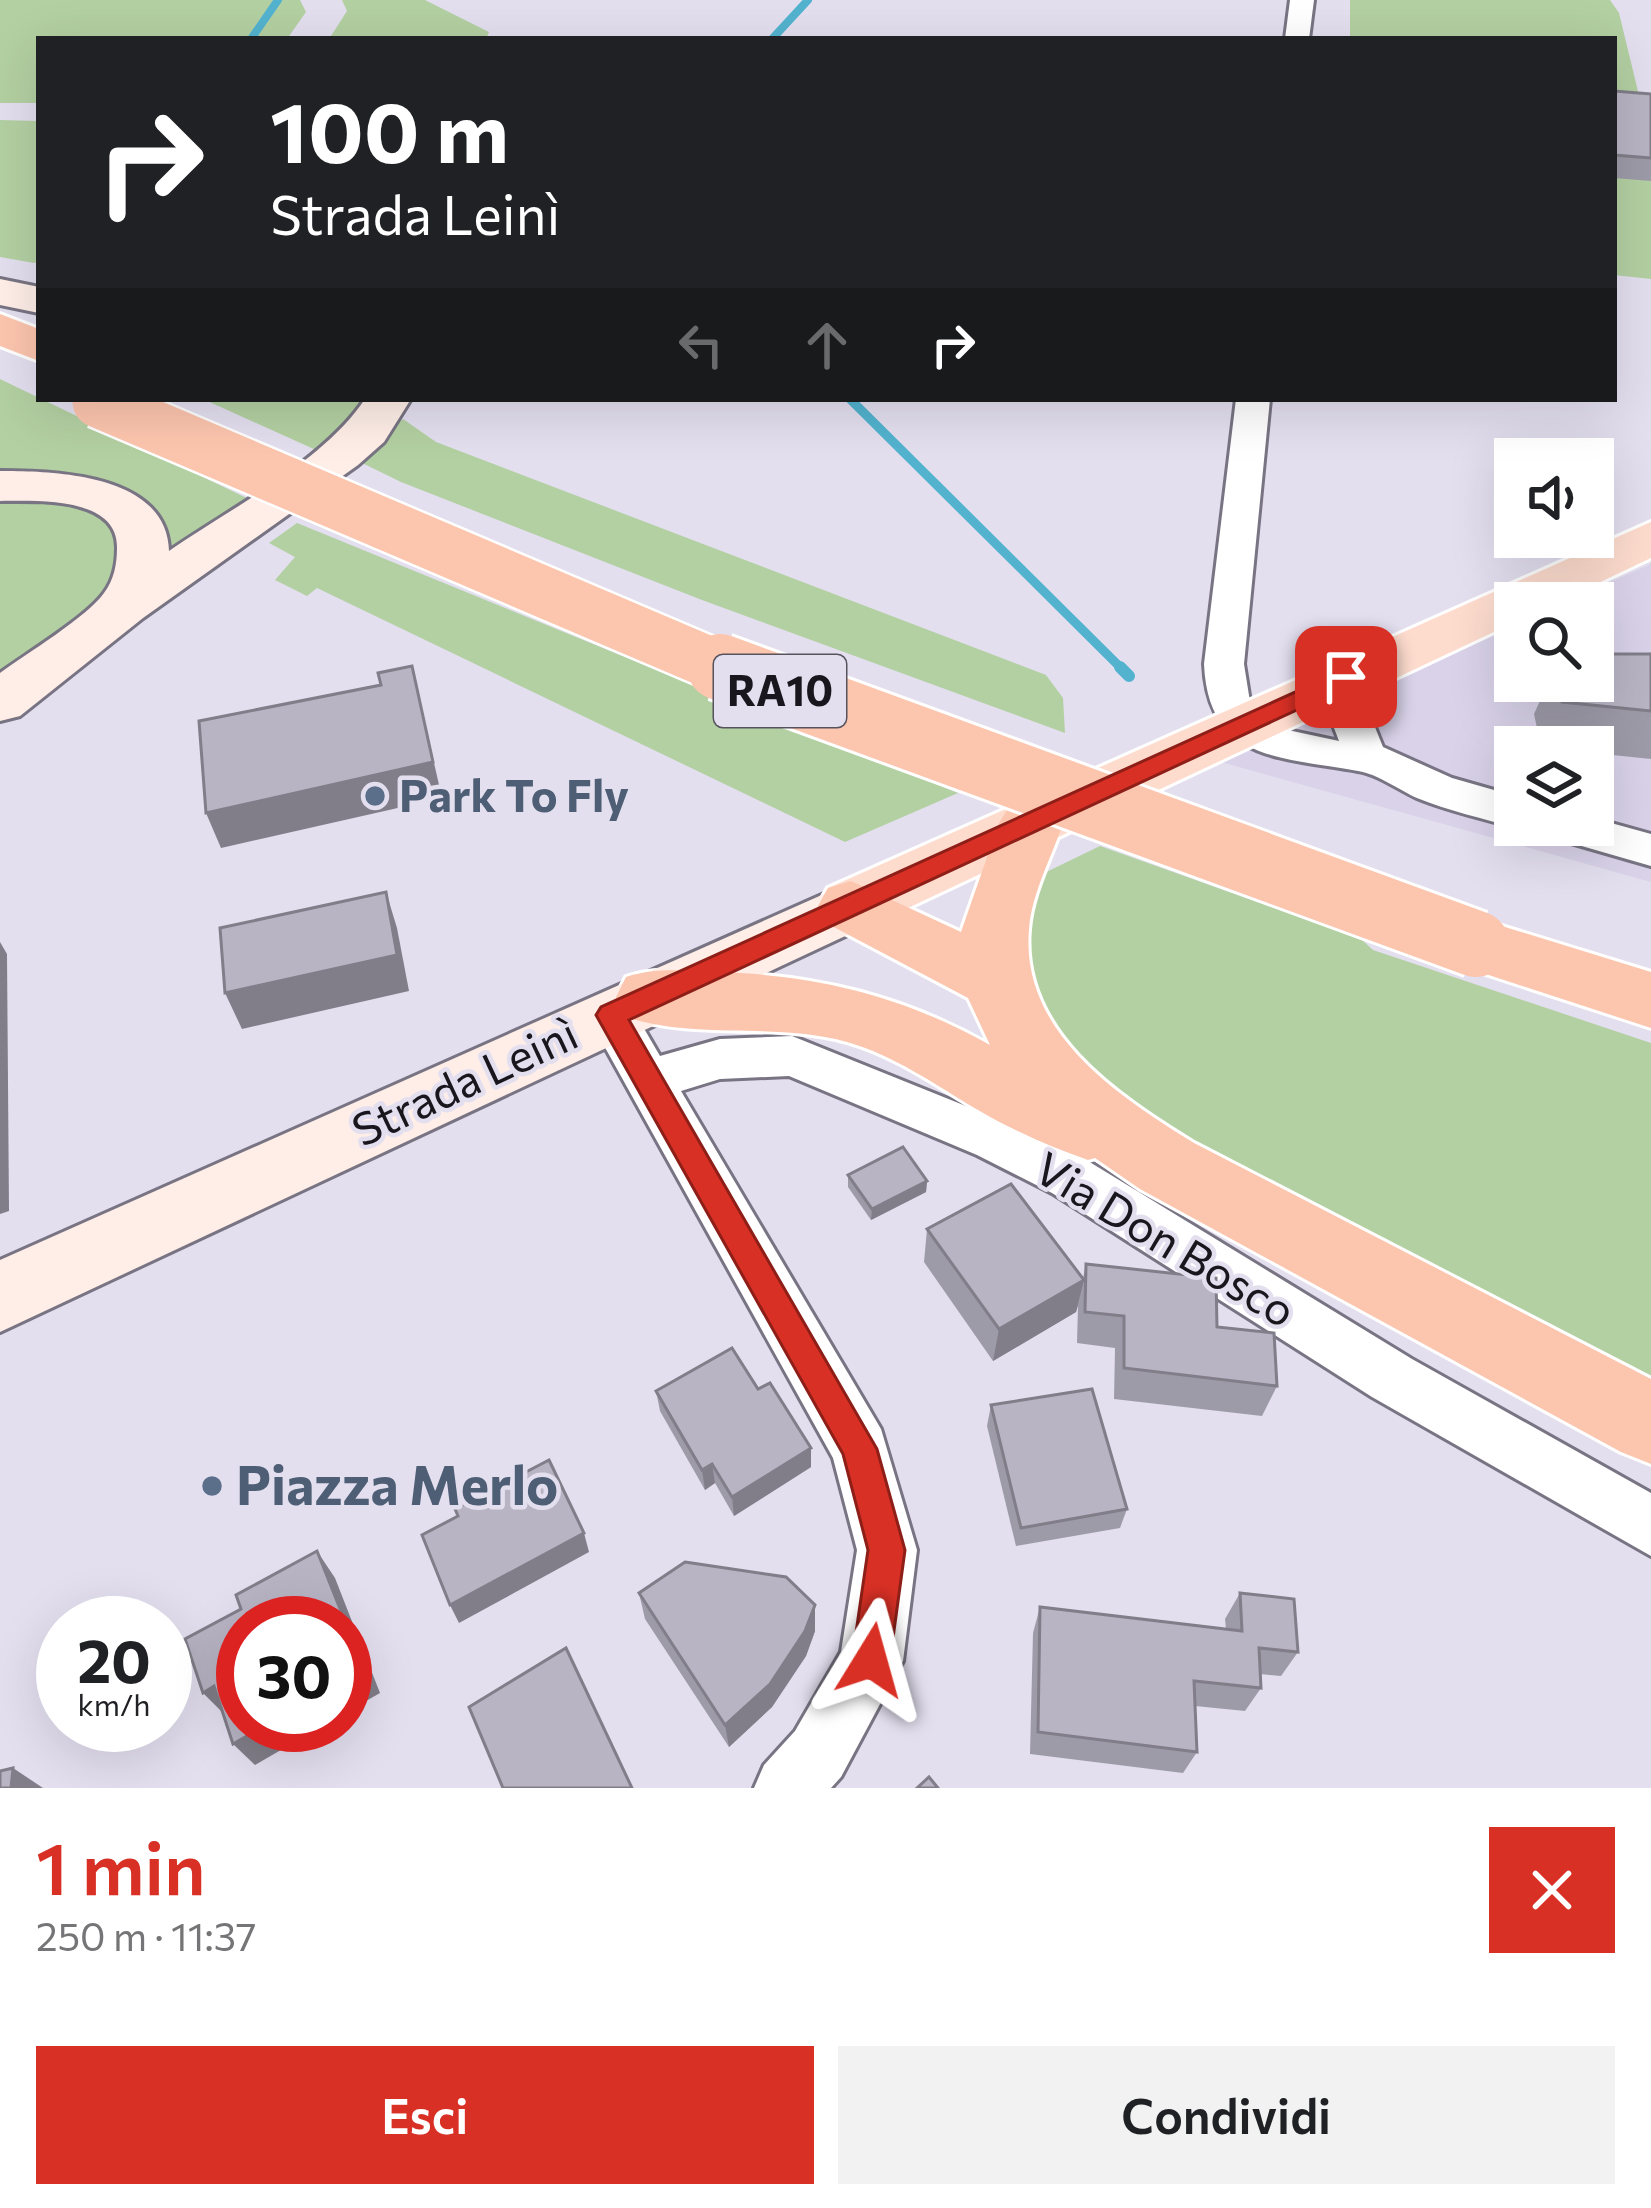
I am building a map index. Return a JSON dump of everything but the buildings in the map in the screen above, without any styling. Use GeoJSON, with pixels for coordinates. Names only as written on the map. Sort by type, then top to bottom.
{"type":"FeatureCollection","features":[{"type":"Feature","properties":{"kind":"highway"},"geometry":{"type":"LineString","coordinates":[[0,328],[36,346]]}},
{"type":"Feature","properties":{"kind":"highway"},"geometry":{"type":"LineString","coordinates":[[0,358],[36,375]]}},
{"type":"Feature","properties":{"kind":"highway","name":"RA10"},"geometry":{"type":"LineString","coordinates":[[118,402],[767,657],[1491,929],[1651,1000]]}},
{"type":"Feature","properties":{"kind":"highway"},"geometry":{"type":"LineString","coordinates":[[1031,823],[995,928],[1000,983],[1012,1018],[1042,1065],[1131,1144]]}},
{"type":"Feature","properties":{"kind":"highway"},"geometry":{"type":"LineString","coordinates":[[848,907],[1000,983]]}},
{"type":"Feature","properties":{"kind":"highway"},"geometry":{"type":"LineString","coordinates":[[848,907],[889,1009],[912,1039]]}},
{"type":"Feature","properties":{"kind":"highway","name":"RA10"},"geometry":{"type":"LineString","coordinates":[[1491,929],[1651,959]]}},
{"type":"Feature","properties":{"kind":"highway"},"geometry":{"type":"LineString","coordinates":[[631,1006],[837,1011],[912,1039],[1048,1115],[1131,1144],[1651,1423]]}},
{"type":"Feature","properties":{"kind":"main road"},"geometry":{"type":"LineString","coordinates":[[0,292],[36,298]]}},
{"type":"Feature","properties":{"kind":"main road"},"geometry":{"type":"LineString","coordinates":[[0,702],[124,606],[340,455],[367,432],[386,402]]}},
{"type":"Feature","properties":{"kind":"main road"},"geometry":{"type":"LineString","coordinates":[[0,486],[93,494],[132,518],[143,538],[143,566],[124,606]]}},
{"type":"Feature","properties":{"kind":"main road","name":"Strada Leinì"},"geometry":{"type":"LineString","coordinates":[[0,1298],[1651,538]]}},
{"type":"Feature","properties":{"kind":"street"},"geometry":{"type":"LineString","coordinates":[[1297,36],[1303,0]]}},
{"type":"Feature","properties":{"kind":"street"},"geometry":{"type":"LineString","coordinates":[[1253,402],[1224,664],[1228,703],[1243,725],[1282,744],[1336,757],[1366,756],[1437,789],[1494,806]]}},
{"type":"Feature","properties":{"kind":"street"},"geometry":{"type":"LineString","coordinates":[[1346,677],[1344,700],[1366,756]]}},
{"type":"Feature","properties":{"kind":"street"},"geometry":{"type":"LineString","coordinates":[[1614,840],[1651,850]]}},
{"type":"Feature","properties":{"kind":"street"},"geometry":{"type":"LineString","coordinates":[[631,1006],[648,1080],[860,1449],[887,1550],[871,1660],[818,1754],[787,1788]]}},
{"type":"Feature","properties":{"kind":"street","name":"Via Don Bosco"},"geometry":{"type":"LineString","coordinates":[[648,1080],[720,1059],[792,1055],[995,1140],[1070,1177],[1392,1378],[1651,1526]]}},
{"type":"Feature","properties":{"kind":"shaded area"},"geometry":{"type":"Polygon","coordinates":[[[1651,564],[1651,882],[1522,846],[1614,846],[1614,726],[1494,726],[1494,838],[1214,760],[1494,634],[1494,702],[1614,702],[1611,582],[1651,564]]]}},
{"type":"Feature","properties":{"kind":"green space"},"geometry":{"type":"Polygon","coordinates":[[[0,0],[300,0],[306,12],[289,36],[36,36],[36,103],[0,103],[0,0]]]}},
{"type":"Feature","properties":{"kind":"green space"},"geometry":{"type":"Polygon","coordinates":[[[342,0],[425,0],[489,32],[487,36],[331,36],[347,11],[342,0]]]}},
{"type":"Feature","properties":{"kind":"green space"},"geometry":{"type":"Polygon","coordinates":[[[1350,0],[1610,0],[1619,13],[1651,145],[1651,279],[1617,275],[1617,36],[1350,36],[1350,0]]]}},
{"type":"Feature","properties":{"kind":"green space"},"geometry":{"type":"Polygon","coordinates":[[[0,120],[36,121],[36,262],[0,257],[0,120]]]}},
{"type":"Feature","properties":{"kind":"green space"},"geometry":{"type":"Polygon","coordinates":[[[0,379],[36,396],[36,402],[48,402],[257,503],[159,570],[155,528],[0,478],[0,379]]]}},
{"type":"Feature","properties":{"kind":"green space"},"geometry":{"type":"Polygon","coordinates":[[[210,402],[369,402],[327,455],[210,402]]]}},
{"type":"Feature","properties":{"kind":"green space"},"geometry":{"type":"Polygon","coordinates":[[[403,419],[436,442],[1046,675],[1063,698],[1065,733],[702,600],[401,482],[354,459],[403,419]]]}},
{"type":"Feature","properties":{"kind":"green space"},"geometry":{"type":"Polygon","coordinates":[[[0,492],[88,499],[133,543],[111,602],[0,688],[0,492]]]}},
{"type":"Feature","properties":{"kind":"green space"},"geometry":{"type":"Polygon","coordinates":[[[297,523],[958,793],[845,842],[317,588],[307,596],[275,580],[295,557],[269,543],[297,523]]]}},
{"type":"Feature","properties":{"kind":"green space"},"geometry":{"type":"Polygon","coordinates":[[[1100,846],[1361,939],[1373,950],[1651,1043],[1651,1379],[1157,1122],[1037,1029],[1014,922],[1038,876],[1100,846]]]}},
{"type":"Feature","properties":{"kind":"waterway"},"geometry":{"type":"LineString","coordinates":[[253,36],[278,0]]}},
{"type":"Feature","properties":{"kind":"waterway"},"geometry":{"type":"LineString","coordinates":[[775,36],[808,0]]}},
{"type":"Feature","properties":{"kind":"waterway"},"geometry":{"type":"LineString","coordinates":[[853,402],[1123,670]]}},
{"type":"Feature","properties":{"kind":"waterway"},"geometry":{"type":"LineString","coordinates":[[1120,667],[1123,670]]}},
{"type":"Feature","properties":{"kind":"waterway"},"geometry":{"type":"LineString","coordinates":[[1123,670],[1129,676]]}},
{"type":"Feature","properties":{"kind":"place","name":"Park To Fly"},"geometry":{"type":"Point","coordinates":[375,796]}},
{"type":"Feature","properties":{"kind":"place","name":"Piazza Merlo"},"geometry":{"type":"Point","coordinates":[212,1486]}},
{"type":"Feature","properties":{"kind":"route"},"geometry":{"type":"LineString","coordinates":[[871,1660],[887,1550],[860,1449],[611,1015],[1346,677]]}}]}
